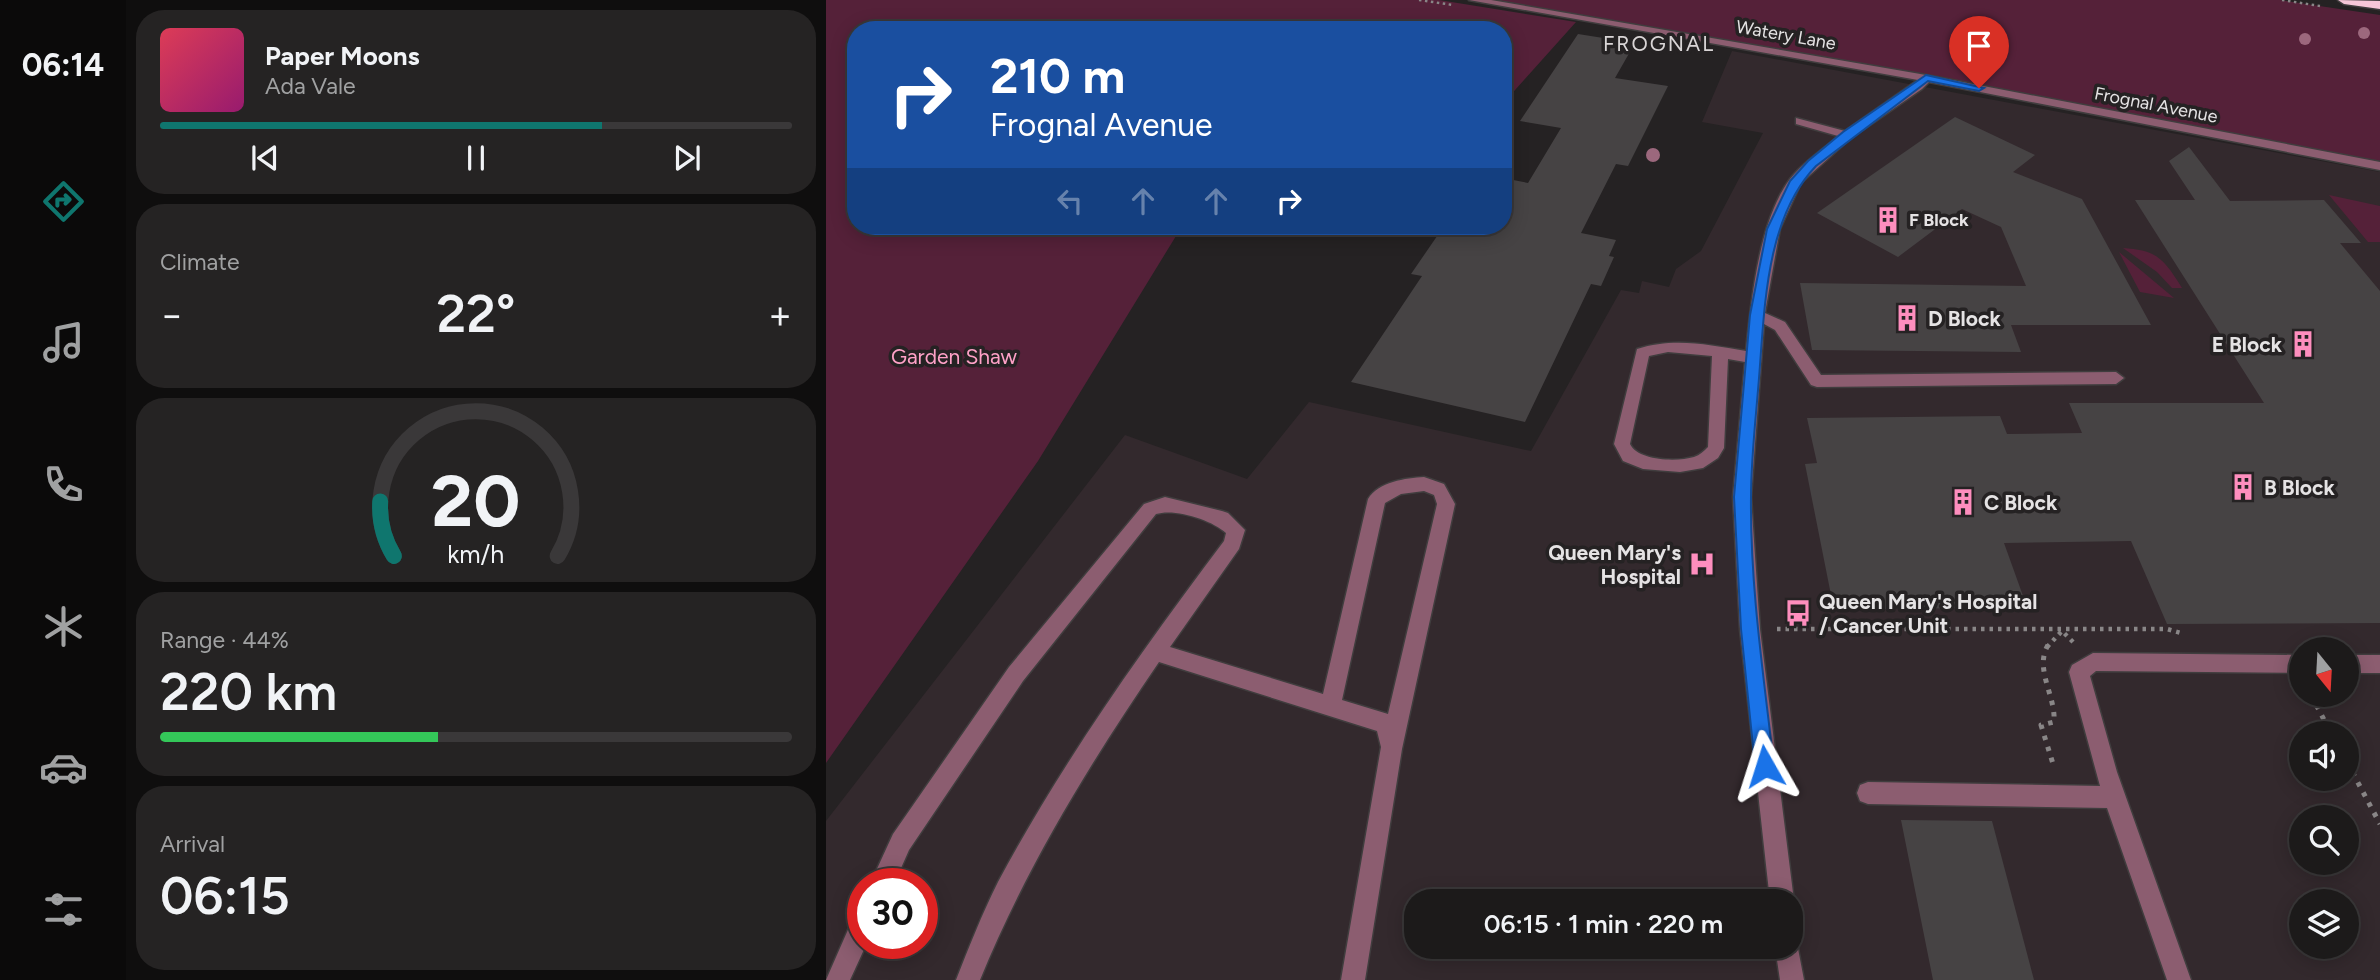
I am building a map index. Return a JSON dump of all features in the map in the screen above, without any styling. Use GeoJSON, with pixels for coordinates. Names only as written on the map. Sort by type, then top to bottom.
{"type":"FeatureCollection","features":[{"type":"Feature","properties":{"kind":"highway"},"geometry":{"type":"LineString","coordinates":[[2344,0],[2380,5]]}},
{"type":"Feature","properties":{"kind":"street","name":"Watery Lane"},"geometry":{"type":"LineString","coordinates":[[1474,0],[1926,78]]}},
{"type":"Feature","properties":{"kind":"street"},"geometry":{"type":"LineString","coordinates":[[1698,52],[1705,38]]}},
{"type":"Feature","properties":{"kind":"street"},"geometry":{"type":"LineString","coordinates":[[1781,889],[1750,629],[1742,497],[1757,315],[1773,229],[1795,181],[1847,135],[1918,87],[1926,78]]}},
{"type":"Feature","properties":{"kind":"street","name":"Frognal Avenue"},"geometry":{"type":"LineString","coordinates":[[1926,78],[2380,166]]}},
{"type":"Feature","properties":{"kind":"street"},"geometry":{"type":"LineString","coordinates":[[1800,121],[1847,135]]}},
{"type":"Feature","properties":{"kind":"street"},"geometry":{"type":"LineString","coordinates":[[1757,315],[1780,326],[1816,381],[2116,378]]}},
{"type":"Feature","properties":{"kind":"street"},"geometry":{"type":"LineString","coordinates":[[1720,353],[1716,448],[1711,456],[1693,464],[1634,461],[1627,455],[1622,444],[1642,353],[1655,347],[1673,346],[1720,353],[1753,358]]}},
{"type":"Feature","properties":{"kind":"street"},"geometry":{"type":"LineString","coordinates":[[1330,707],[1377,499],[1387,491],[1410,485],[1434,486],[1442,491],[1446,504],[1391,748],[1353,980]]}},
{"type":"Feature","properties":{"kind":"street"},"geometry":{"type":"LineString","coordinates":[[889,868],[901,842],[1016,674],[1150,509],[1165,504],[1222,518],[1236,530],[1233,544],[1153,651],[1048,816],[1005,894],[968,980]]}},
{"type":"Feature","properties":{"kind":"street"},"geometry":{"type":"LineString","coordinates":[[1153,651],[1387,724],[1391,748]]}},
{"type":"Feature","properties":{"kind":"street"},"geometry":{"type":"LineString","coordinates":[[2179,980],[2115,796],[2079,672],[2093,662],[2289,664]]}},
{"type":"Feature","properties":{"kind":"street"},"geometry":{"type":"LineString","coordinates":[[2359,664],[2380,664]]}},
{"type":"Feature","properties":{"kind":"street"},"geometry":{"type":"LineString","coordinates":[[1868,793],[2115,796]]}},
{"type":"Feature","properties":{"kind":"street"},"geometry":{"type":"LineString","coordinates":[[837,980],[847,959]]}},
{"type":"Feature","properties":{"kind":"street"},"geometry":{"type":"LineString","coordinates":[[1789,959],[1792,980]]}},
{"type":"Feature","properties":{"kind":"path"},"geometry":{"type":"LineString","coordinates":[[1778,629],[2167,629],[2192,636]]}},
{"type":"Feature","properties":{"kind":"path"},"geometry":{"type":"LineString","coordinates":[[2062,631],[2046,642],[2040,663],[2056,711],[2054,722],[2040,725],[2063,796]]}},
{"type":"Feature","properties":{"kind":"path"},"geometry":{"type":"LineString","coordinates":[[2359,785],[2380,824]]}},
{"type":"Feature","properties":{"kind":"shaded area","name":"Queen Mary's Hospital"},"geometry":{"type":"Polygon","coordinates":[[[1732,51],[2380,172],[2380,980],[826,980],[826,821],[1125,435],[1247,479],[1309,402],[1531,451],[1621,290],[1639,293],[1642,281],[1669,287],[1676,269],[1701,251],[1763,133],[1702,122],[1732,51]]]}},
{"type":"Feature","properties":{"kind":"green space","name":"Garden Shaw"},"geometry":{"type":"Polygon","coordinates":[[[826,0],[1439,0],[1576,22],[1512,93],[1512,21],[847,21],[847,235],[1176,236],[1038,461],[826,763],[826,0]]]}},
{"type":"Feature","properties":{"kind":"green space"},"geometry":{"type":"Polygon","coordinates":[[[1480,0],[2280,0],[2380,15],[2380,164],[1480,0]]]}},
{"type":"Feature","properties":{"kind":"green space"},"geometry":{"type":"Polygon","coordinates":[[[2329,195],[2380,206],[2380,242],[2368,242],[2329,195]]]}},
{"type":"Feature","properties":{"kind":"green space"},"geometry":{"type":"Polygon","coordinates":[[[2123,248],[2144,251],[2159,258],[2182,288],[2172,288],[2157,272],[2123,248]]]}},
{"type":"Feature","properties":{"kind":"green space"},"geometry":{"type":"Polygon","coordinates":[[[2119,252],[2174,298],[2140,292],[2119,252]]]}},
{"type":"Feature","properties":{"kind":"building"},"geometry":{"type":"Polygon","coordinates":[[[1578,34],[1635,43],[1615,78],[1668,86],[1628,166],[1616,164],[1581,233],[1616,240],[1609,256],[1614,257],[1601,286],[1591,284],[1525,422],[1351,382],[1422,276],[1411,274],[1438,235],[1512,235],[1512,180],[1528,183],[1561,128],[1520,121],[1578,34]]]}},
{"type":"Feature","properties":{"kind":"building","name":"F Block"},"geometry":{"type":"Polygon","coordinates":[[[1955,117],[2035,155],[2013,172],[2082,199],[2151,325],[2011,325],[2021,352],[1812,350],[1800,283],[2026,286],[2001,227],[1962,209],[1898,257],[1817,213],[1955,117]]]}},
{"type":"Feature","properties":{"kind":"building"},"geometry":{"type":"Polygon","coordinates":[[[2189,147],[2230,201],[2324,200],[2361,243],[2340,243],[2380,291],[2380,623],[2167,624],[2131,541],[2004,543],[2027,607],[1834,610],[1805,464],[1817,463],[1807,418],[2000,416],[2007,434],[2082,433],[2069,403],[2264,403],[2135,200],[2195,200],[2169,161],[2189,147]]]}},
{"type":"Feature","properties":{"kind":"building"},"geometry":{"type":"Polygon","coordinates":[[[1901,820],[1992,821],[2034,980],[1933,980],[1901,820]]]}},
{"type":"Feature","properties":{"kind":"place","name":"F Block"},"geometry":{"type":"Point","coordinates":[1888,220]}},
{"type":"Feature","properties":{"kind":"place","name":"D Block"},"geometry":{"type":"Point","coordinates":[1907,318]}},
{"type":"Feature","properties":{"kind":"place","name":"E Block"},"geometry":{"type":"Point","coordinates":[2303,344]}},
{"type":"Feature","properties":{"kind":"place","name":"B Block"},"geometry":{"type":"Point","coordinates":[2243,487]}},
{"type":"Feature","properties":{"kind":"place","name":"C Block"},"geometry":{"type":"Point","coordinates":[1963,502]}},
{"type":"Feature","properties":{"kind":"place","name":"Queen Mary's Hospital"},"geometry":{"type":"Point","coordinates":[1702,564]}},
{"type":"Feature","properties":{"kind":"place","name":"Queen Mary's Hospital / Cancer Unit"},"geometry":{"type":"Point","coordinates":[1798,613]}},
{"type":"Feature","properties":{"kind":"district","name":"FROGNAL"},"geometry":{"type":"Point","coordinates":[1659,43]}},
{"type":"Feature","properties":{"kind":"route"},"geometry":{"type":"LineString","coordinates":[[1765,766],[1750,629],[1742,497],[1757,315],[1773,229],[1795,181],[1812,163],[1847,135],[1918,87],[1926,78],[1979,88]]}}]}
